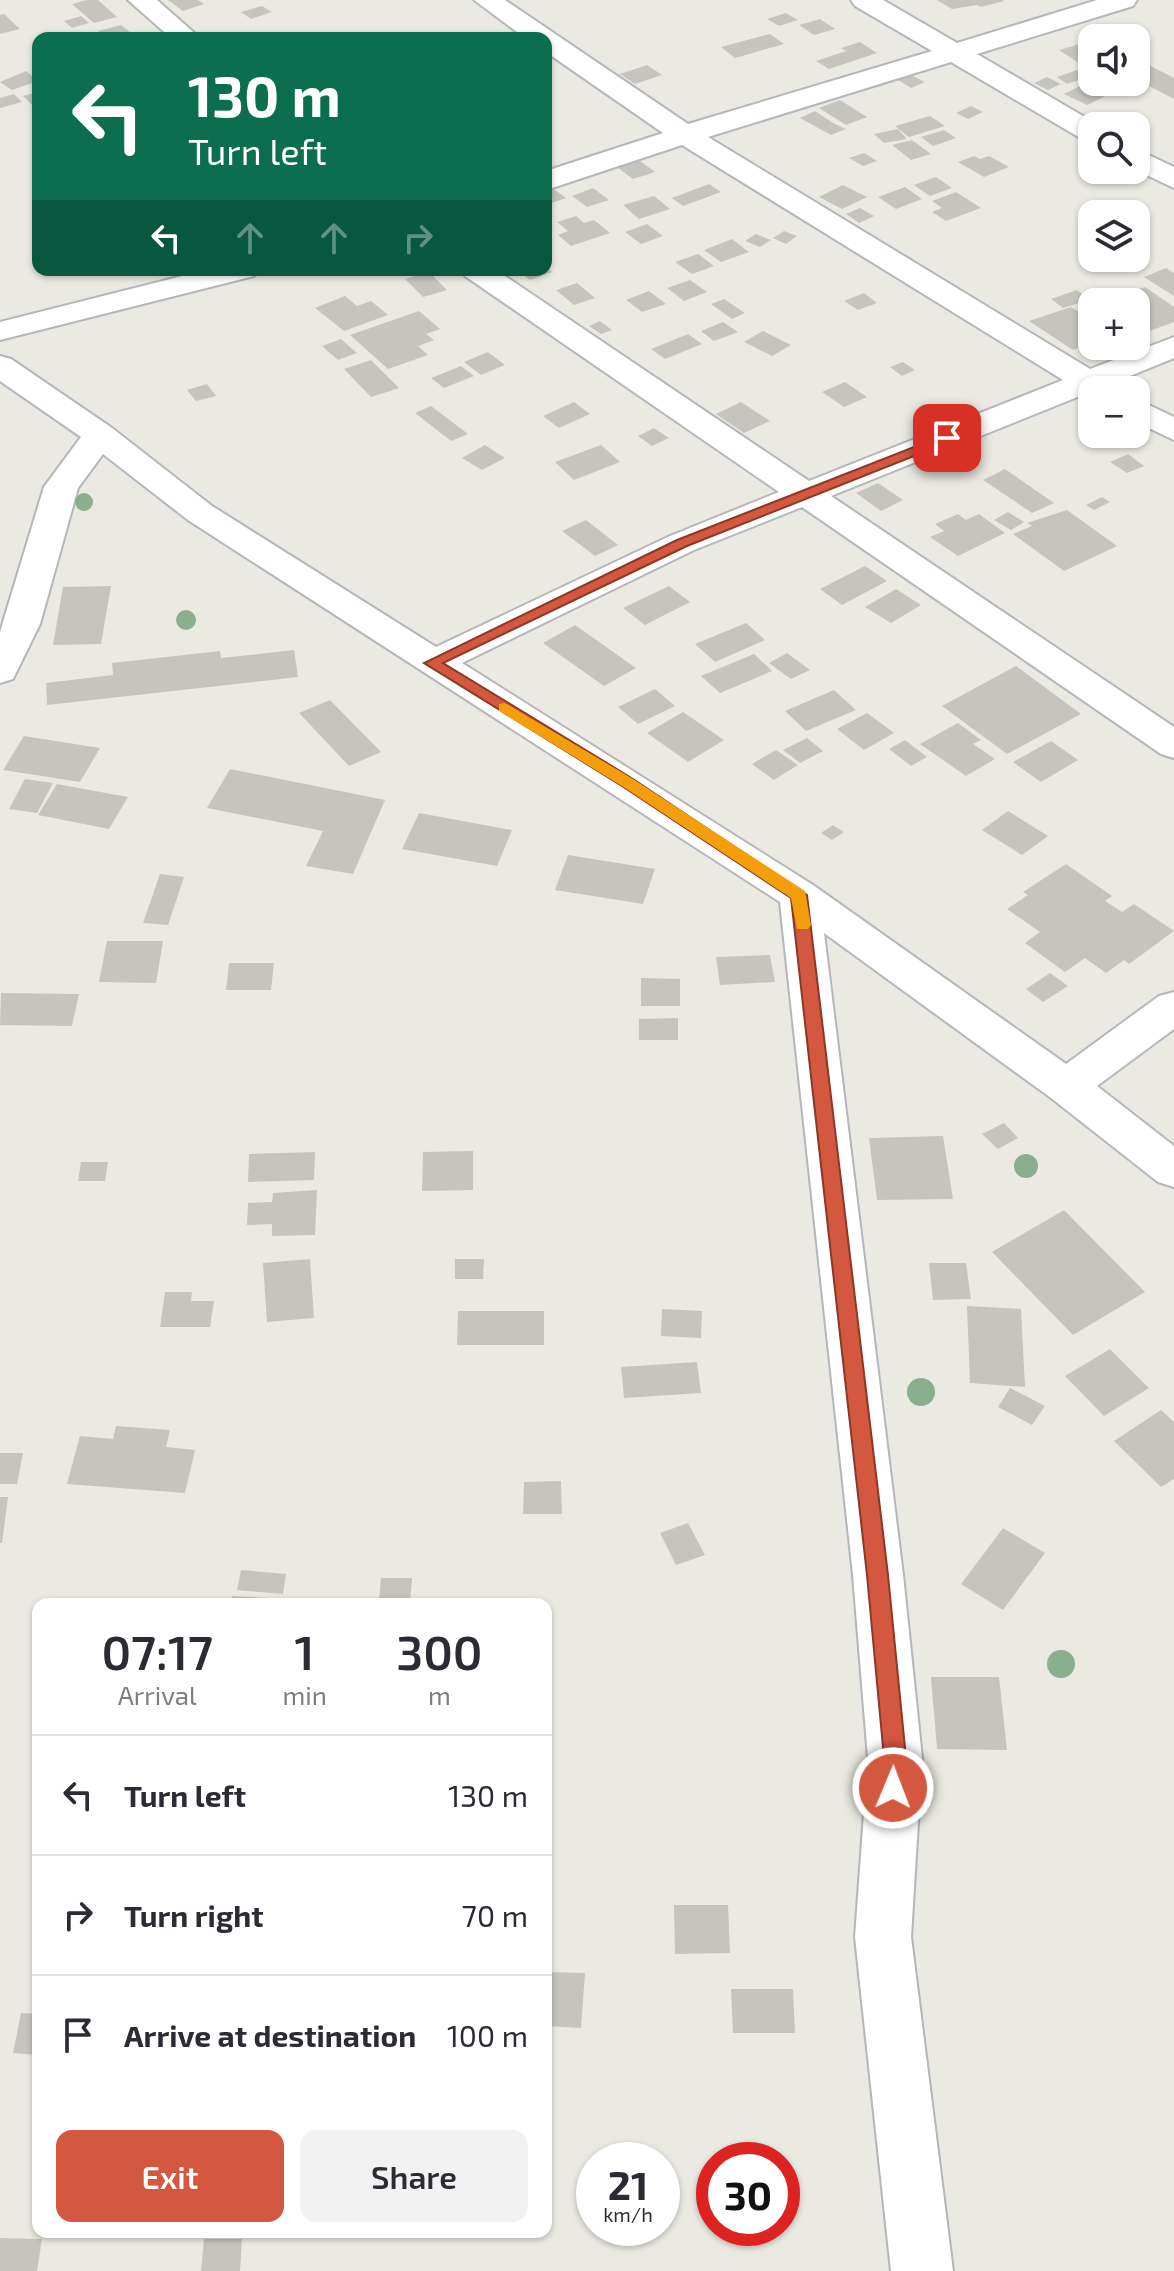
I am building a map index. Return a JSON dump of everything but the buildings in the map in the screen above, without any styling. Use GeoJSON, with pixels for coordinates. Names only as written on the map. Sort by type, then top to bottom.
{"type":"FeatureCollection","features":[{"type":"Feature","properties":{"kind":"street"},"geometry":{"type":"LineString","coordinates":[[141,0],[180,32]]}},
{"type":"Feature","properties":{"kind":"street"},"geometry":{"type":"LineString","coordinates":[[487,0],[534,32]]}},
{"type":"Feature","properties":{"kind":"street"},"geometry":{"type":"LineString","coordinates":[[864,0],[1078,125]]}},
{"type":"Feature","properties":{"kind":"street"},"geometry":{"type":"LineString","coordinates":[[552,179],[682,133],[954,55],[1124,0]]}},
{"type":"Feature","properties":{"kind":"street"},"geometry":{"type":"LineString","coordinates":[[552,44],[682,133],[1079,376]]}},
{"type":"Feature","properties":{"kind":"street"},"geometry":{"type":"LineString","coordinates":[[1150,166],[1174,179]]}},
{"type":"Feature","properties":{"kind":"street"},"geometry":{"type":"LineString","coordinates":[[0,331],[219,276]]}},
{"type":"Feature","properties":{"kind":"street"},"geometry":{"type":"LineString","coordinates":[[485,276],[1174,745]]}},
{"type":"Feature","properties":{"kind":"street"},"geometry":{"type":"LineString","coordinates":[[1115,376],[1174,347]]}},
{"type":"Feature","properties":{"kind":"street"},"geometry":{"type":"LineString","coordinates":[[0,366],[100,435],[200,513],[432,663],[627,782],[799,895],[1066,1086],[1174,1170]]}},
{"type":"Feature","properties":{"kind":"street"},"geometry":{"type":"LineString","coordinates":[[432,663],[682,543],[1078,392]]}},
{"type":"Feature","properties":{"kind":"street"},"geometry":{"type":"LineString","coordinates":[[1150,417],[1174,430]]}},
{"type":"Feature","properties":{"kind":"street"},"geometry":{"type":"LineString","coordinates":[[0,671],[22,624],[61,487],[100,435]]}},
{"type":"Feature","properties":{"kind":"street"},"geometry":{"type":"LineString","coordinates":[[799,895],[878,1575],[895,1758],[883,1937],[922,2271]]}},
{"type":"Feature","properties":{"kind":"street"},"geometry":{"type":"LineString","coordinates":[[1066,1086],[1174,1007]]}},
{"type":"Feature","properties":{"kind":"slow traffic"},"geometry":{"type":"LineString","coordinates":[[505,708],[627,782],[799,895],[803,925]]}},
{"type":"Feature","properties":{"kind":"route"},"geometry":{"type":"LineString","coordinates":[[893,1788],[895,1758],[878,1575],[799,895],[627,782],[432,663],[682,543],[947,438]]}}]}
